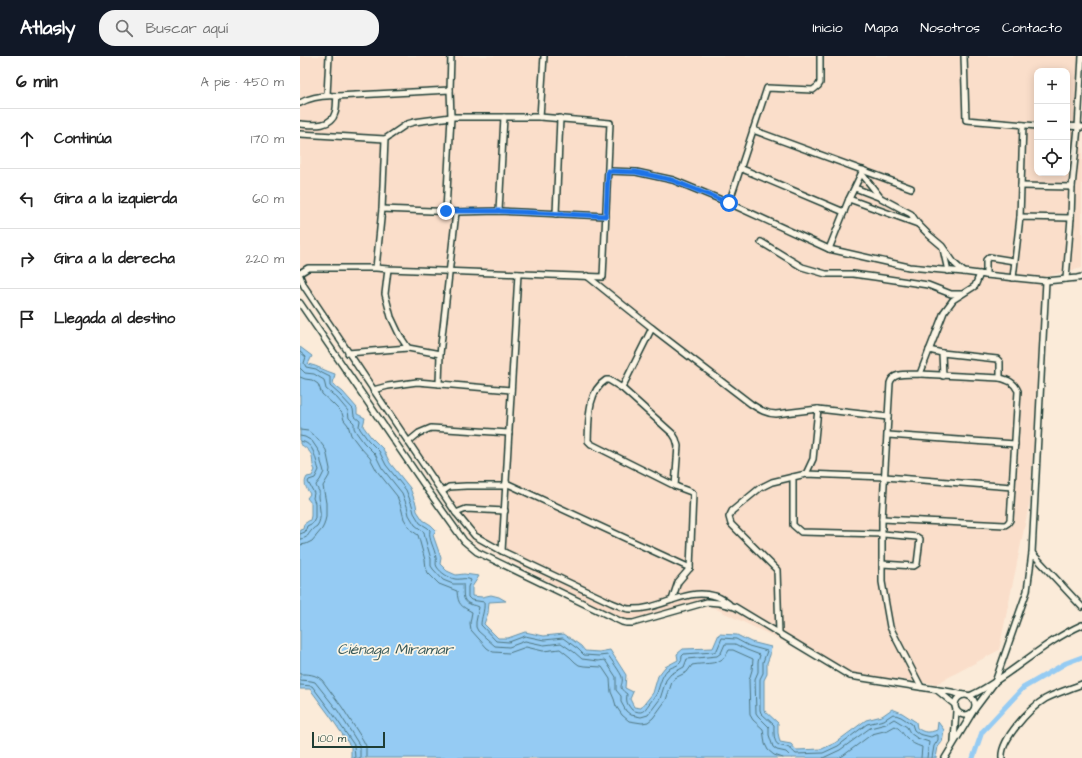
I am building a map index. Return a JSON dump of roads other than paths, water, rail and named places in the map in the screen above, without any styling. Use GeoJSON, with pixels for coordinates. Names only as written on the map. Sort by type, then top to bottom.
{"type":"FeatureCollection","features":[{"type":"Feature","properties":{"kind":"street"},"geometry":{"type":"LineString","coordinates":[[327,95],[329,56]]}},
{"type":"Feature","properties":{"kind":"street"},"geometry":{"type":"LineString","coordinates":[[446,211],[451,117],[451,56]]}},
{"type":"Feature","properties":{"kind":"street"},"geometry":{"type":"LineString","coordinates":[[540,117],[544,56]]}},
{"type":"Feature","properties":{"kind":"street"},"geometry":{"type":"LineString","coordinates":[[729,203],[767,88],[813,90],[820,83],[820,56]]}},
{"type":"Feature","properties":{"kind":"street"},"geometry":{"type":"LineString","coordinates":[[964,56],[966,120],[1034,126]]}},
{"type":"Feature","properties":{"kind":"street"},"geometry":{"type":"LineString","coordinates":[[1066,279],[1072,187],[1080,126],[1082,56]]}},
{"type":"Feature","properties":{"kind":"street"},"geometry":{"type":"LineString","coordinates":[[300,103],[310,98],[327,95],[337,96],[450,90]]}},
{"type":"Feature","properties":{"kind":"street"},"geometry":{"type":"LineString","coordinates":[[300,124],[319,125],[327,122],[335,113],[337,96]]}},
{"type":"Feature","properties":{"kind":"street"},"geometry":{"type":"LineString","coordinates":[[300,134],[385,139],[407,124],[451,117],[540,117],[610,123],[603,276],[376,268],[308,268],[300,273]]}},
{"type":"Feature","properties":{"kind":"street"},"geometry":{"type":"LineString","coordinates":[[499,211],[504,117]]}},
{"type":"Feature","properties":{"kind":"street"},"geometry":{"type":"LineString","coordinates":[[556,214],[560,118]]}},
{"type":"Feature","properties":{"kind":"street"},"geometry":{"type":"LineString","coordinates":[[1013,278],[1020,217],[1023,125]]}},
{"type":"Feature","properties":{"kind":"street"},"geometry":{"type":"LineString","coordinates":[[753,130],[862,172],[911,188]]}},
{"type":"Feature","properties":{"kind":"street"},"geometry":{"type":"LineString","coordinates":[[376,268],[382,209],[385,139]]}},
{"type":"Feature","properties":{"kind":"street"},"geometry":{"type":"LineString","coordinates":[[740,168],[844,212]]}},
{"type":"Feature","properties":{"kind":"street"},"geometry":{"type":"LineString","coordinates":[[608,171],[636,172],[672,180],[729,203],[829,249],[909,268],[964,272],[1046,281],[1082,277]]}},
{"type":"Feature","properties":{"kind":"street"},"geometry":{"type":"LineString","coordinates":[[829,249],[862,172]]}},
{"type":"Feature","properties":{"kind":"street"},"geometry":{"type":"LineString","coordinates":[[862,172],[880,198]]}},
{"type":"Feature","properties":{"kind":"street"},"geometry":{"type":"LineString","coordinates":[[1021,186],[1072,187]]}},
{"type":"Feature","properties":{"kind":"street"},"geometry":{"type":"LineString","coordinates":[[855,188],[880,198],[911,214],[918,224],[942,246],[964,272]]}},
{"type":"Feature","properties":{"kind":"street"},"geometry":{"type":"LineString","coordinates":[[850,199],[918,224]]}},
{"type":"Feature","properties":{"kind":"street"},"geometry":{"type":"LineString","coordinates":[[382,209],[456,212],[499,211],[606,216]]}},
{"type":"Feature","properties":{"kind":"street"},"geometry":{"type":"LineString","coordinates":[[439,384],[440,354],[456,212]]}},
{"type":"Feature","properties":{"kind":"street"},"geometry":{"type":"LineString","coordinates":[[1020,217],[1070,218]]}},
{"type":"Feature","properties":{"kind":"street"},"geometry":{"type":"LineString","coordinates":[[761,242],[802,267],[820,273],[853,274],[875,277],[928,285],[951,294],[962,294]]}},
{"type":"Feature","properties":{"kind":"street"},"geometry":{"type":"LineString","coordinates":[[942,246],[948,271]]}},
{"type":"Feature","properties":{"kind":"street"},"geometry":{"type":"LineString","coordinates":[[920,374],[944,312],[953,300],[975,286],[983,275],[987,258],[989,257],[1014,261]]}},
{"type":"Feature","properties":{"kind":"street"},"geometry":{"type":"LineString","coordinates":[[388,269],[385,294],[391,318],[408,348]]}},
{"type":"Feature","properties":{"kind":"street"},"geometry":{"type":"LineString","coordinates":[[502,551],[518,274]]}},
{"type":"Feature","properties":{"kind":"street"},"geometry":{"type":"LineString","coordinates":[[300,276],[304,286],[372,390],[456,513],[475,536],[502,551],[612,603],[628,609],[642,609],[689,595],[706,594],[717,596],[850,676],[936,689],[966,695],[972,698],[975,706],[972,713],[966,716],[959,714],[956,711]]}},
{"type":"Feature","properties":{"kind":"street"},"geometry":{"type":"LineString","coordinates":[[587,276],[652,328],[760,410],[771,414],[776,414],[818,409],[888,417]]}},
{"type":"Feature","properties":{"kind":"street"},"geometry":{"type":"LineString","coordinates":[[945,758],[974,710],[995,682],[1026,591],[1032,552],[1046,281]]}},
{"type":"Feature","properties":{"kind":"street"},"geometry":{"type":"LineString","coordinates":[[300,303],[426,489],[464,541],[477,552],[626,624],[706,602],[719,603],[735,607]]}},
{"type":"Feature","properties":{"kind":"street"},"geometry":{"type":"LineString","coordinates":[[622,388],[652,328]]}},
{"type":"Feature","properties":{"kind":"street"},"geometry":{"type":"LineString","coordinates":[[348,353],[408,348],[440,354]]}},
{"type":"Feature","properties":{"kind":"street"},"geometry":{"type":"LineString","coordinates":[[929,350],[942,353],[997,359],[1000,362],[1000,378]]}},
{"type":"Feature","properties":{"kind":"street"},"geometry":{"type":"LineString","coordinates":[[942,353],[943,376]]}},
{"type":"Feature","properties":{"kind":"street"},"geometry":{"type":"LineString","coordinates":[[882,519],[1005,525],[1008,523],[1010,520],[1015,444],[1018,391],[1016,386],[1010,381],[1000,378],[920,374],[898,375],[894,376],[891,380],[882,519],[882,582],[890,627],[921,687]]}},
{"type":"Feature","properties":{"kind":"street"},"geometry":{"type":"LineString","coordinates":[[672,600],[678,582],[690,568],[693,494],[675,486],[588,441],[589,411],[591,402],[598,388],[606,380],[609,380],[622,388],[676,439],[678,446],[675,486]]}},
{"type":"Feature","properties":{"kind":"street"},"geometry":{"type":"LineString","coordinates":[[372,390],[417,382],[511,390]]}},
{"type":"Feature","properties":{"kind":"street"},"geometry":{"type":"LineString","coordinates":[[806,474],[813,459],[818,409]]}},
{"type":"Feature","properties":{"kind":"street"},"geometry":{"type":"LineString","coordinates":[[408,442],[419,433],[431,428],[509,433]]}},
{"type":"Feature","properties":{"kind":"street"},"geometry":{"type":"LineString","coordinates":[[888,435],[1015,444]]}},
{"type":"Feature","properties":{"kind":"street"},"geometry":{"type":"LineString","coordinates":[[778,633],[777,570],[731,524],[729,517],[732,511],[760,488],[772,482],[806,474],[885,477],[1012,487]]}},
{"type":"Feature","properties":{"kind":"street"},"geometry":{"type":"LineString","coordinates":[[793,477],[793,526],[801,532],[883,534],[917,537],[920,539],[917,564],[914,566],[882,564]]}},
{"type":"Feature","properties":{"kind":"street"},"geometry":{"type":"LineString","coordinates":[[442,492],[449,487],[506,484],[690,568]]}},
{"type":"Feature","properties":{"kind":"street"},"geometry":{"type":"LineString","coordinates":[[456,513],[466,509],[505,511]]}},
{"type":"Feature","properties":{"kind":"street"},"geometry":{"type":"LineString","coordinates":[[1032,552],[1082,607]]}},
{"type":"Feature","properties":{"kind":"street"},"geometry":{"type":"LineString","coordinates":[[954,704],[959,697],[974,694],[995,682],[1060,637],[1082,625]]}},
{"type":"Feature","properties":{"kind":"street"},"geometry":{"type":"LineString","coordinates":[[1002,758],[1004,747],[1024,716],[1043,700],[1082,684]]}},
{"type":"Feature","properties":{"kind":"street"},"geometry":{"type":"LineString","coordinates":[[936,689],[954,704],[956,711],[954,742]]}},
{"type":"Feature","properties":{"kind":"water","name":"Ciénaga Miramar"},"geometry":{"type":"Polygon","coordinates":[[[300,347],[312,356],[308,364],[335,374],[333,384],[343,392],[357,408],[357,414],[365,418],[363,426],[383,449],[390,463],[410,488],[417,511],[423,520],[436,530],[433,535],[441,558],[440,564],[447,571],[456,575],[464,574],[479,576],[472,587],[472,596],[482,597],[491,595],[506,601],[489,602],[488,613],[484,624],[498,638],[508,638],[525,632],[544,636],[564,634],[581,646],[585,651],[599,652],[610,650],[626,675],[625,688],[633,692],[630,699],[634,707],[641,708],[653,693],[658,676],[665,667],[678,660],[677,654],[683,649],[713,648],[719,634],[737,635],[751,642],[771,647],[767,663],[767,674],[764,680],[764,710],[778,723],[780,742],[791,744],[796,750],[822,749],[835,743],[866,720],[882,716],[892,709],[902,713],[916,722],[917,728],[924,732],[937,730],[938,722],[944,730],[942,742],[938,747],[936,758],[351,758],[351,747],[330,716],[310,689],[300,689],[300,530],[303,529],[304,524],[310,520],[311,516],[311,503],[307,498],[310,494],[306,488],[305,481],[307,477],[312,476],[315,470],[311,454],[300,444],[300,347]]]}},
{"type":"Feature","properties":{"kind":"waterway"},"geometry":{"type":"LineString","coordinates":[[973,758],[982,732],[1023,688],[1066,663],[1082,657]]}}]}
